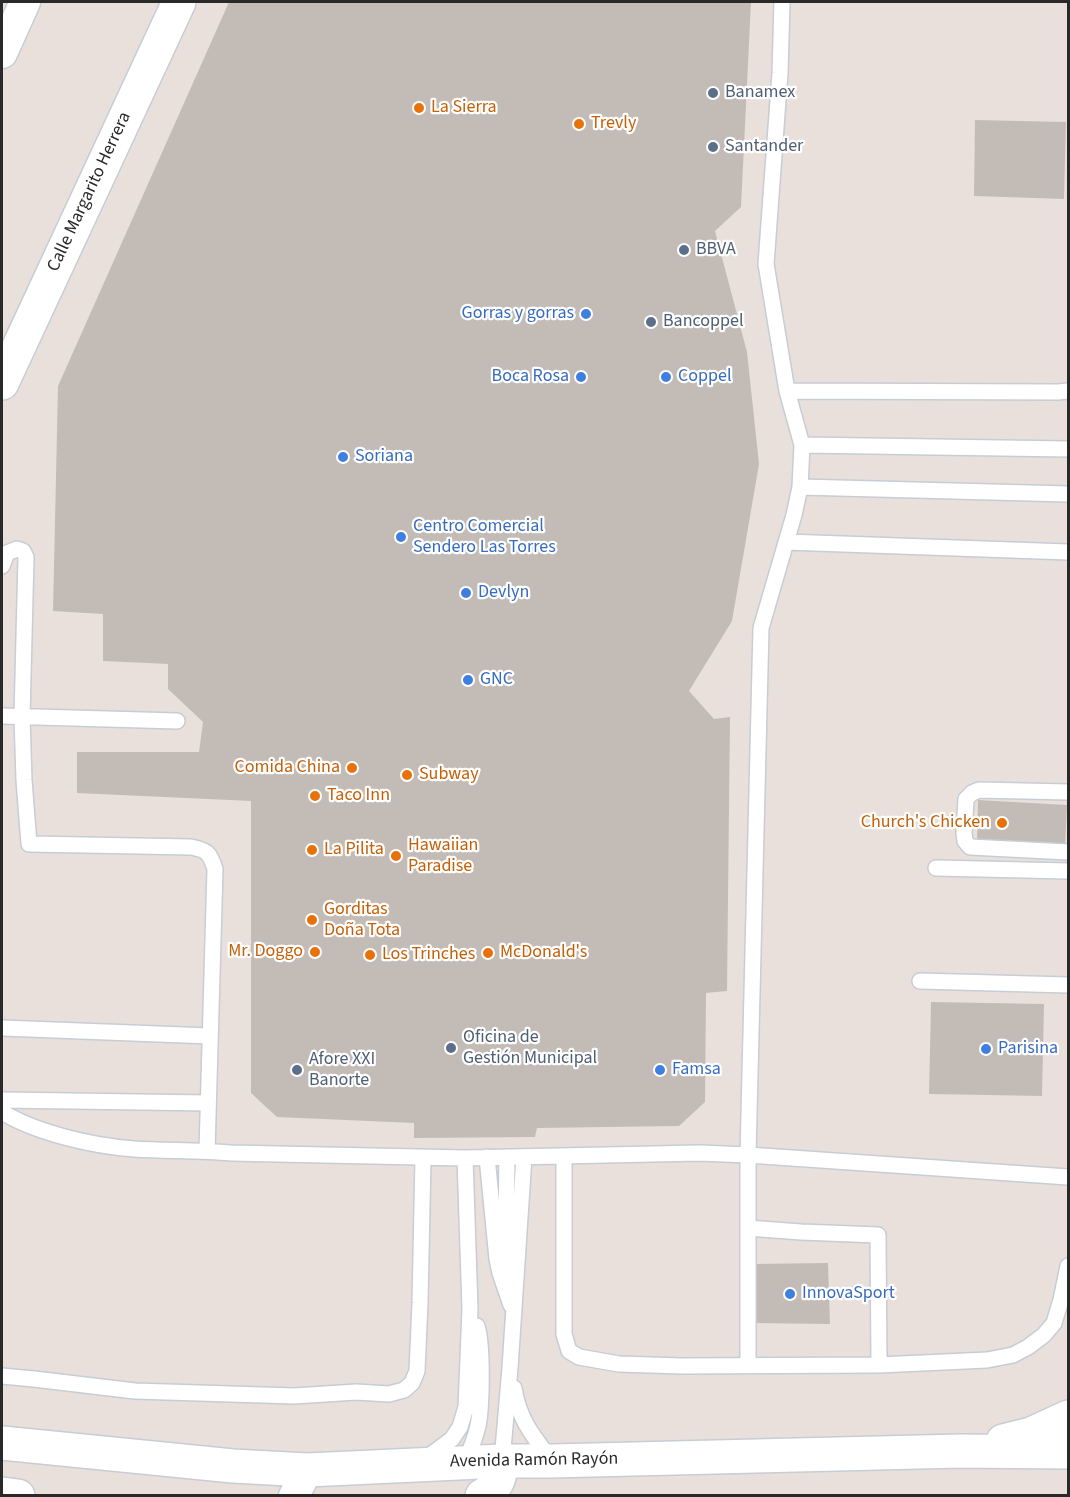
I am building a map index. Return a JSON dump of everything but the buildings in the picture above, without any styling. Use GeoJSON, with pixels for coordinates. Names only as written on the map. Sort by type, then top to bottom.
{"type":"FeatureCollection","features":[{"type":"Feature","properties":{"kind":"main road","name":"Calle Margarito Herrera"},"geometry":{"type":"LineString","coordinates":[[2,383],[179,2]]}},
{"type":"Feature","properties":{"kind":"main road"},"geometry":{"type":"LineString","coordinates":[[960,1451],[1031,1434],[1068,1417]]}},
{"type":"Feature","properties":{"kind":"main road","name":"Avenida Ramón Rayón"},"geometry":{"type":"LineString","coordinates":[[2,1443],[233,1466],[300,1483],[418,1464],[465,1462],[960,1451],[1068,1452]]}},
{"type":"Feature","properties":{"kind":"main road"},"geometry":{"type":"LineString","coordinates":[[482,1496],[497,1484],[502,1461]]}},
{"type":"Feature","properties":{"kind":"main road"},"geometry":{"type":"LineString","coordinates":[[2,1494],[18,1496]]}},
{"type":"Feature","properties":{"kind":"street"},"geometry":{"type":"LineString","coordinates":[[2,53],[25,2]]}},
{"type":"Feature","properties":{"kind":"lane"},"geometry":{"type":"LineString","coordinates":[[748,1365],[748,1155],[761,628],[800,487],[802,445],[787,391],[766,264],[780,73],[782,2]]}},
{"type":"Feature","properties":{"kind":"lane"},"geometry":{"type":"LineString","coordinates":[[787,391],[1068,391]]}},
{"type":"Feature","properties":{"kind":"lane"},"geometry":{"type":"LineString","coordinates":[[802,445],[1068,449]]}},
{"type":"Feature","properties":{"kind":"lane"},"geometry":{"type":"LineString","coordinates":[[800,487],[1068,494]]}},
{"type":"Feature","properties":{"kind":"lane"},"geometry":{"type":"LineString","coordinates":[[786,542],[1068,552]]}},
{"type":"Feature","properties":{"kind":"lane"},"geometry":{"type":"LineString","coordinates":[[2,566],[7,553],[17,549],[23,551],[26,557],[22,717],[29,844],[191,847],[204,850],[212,858],[215,869],[207,1151]]}},
{"type":"Feature","properties":{"kind":"lane"},"geometry":{"type":"LineString","coordinates":[[2,716],[177,721]]}},
{"type":"Feature","properties":{"kind":"lane"},"geometry":{"type":"LineString","coordinates":[[1068,792],[979,790],[966,799],[964,833],[965,842],[970,848],[1068,852]]}},
{"type":"Feature","properties":{"kind":"lane"},"geometry":{"type":"LineString","coordinates":[[936,868],[1068,871]]}},
{"type":"Feature","properties":{"kind":"lane"},"geometry":{"type":"LineString","coordinates":[[920,981],[1068,985]]}},
{"type":"Feature","properties":{"kind":"lane"},"geometry":{"type":"LineString","coordinates":[[2,1028],[210,1036]]}},
{"type":"Feature","properties":{"kind":"lane"},"geometry":{"type":"LineString","coordinates":[[2,1100],[208,1103]]}},
{"type":"Feature","properties":{"kind":"lane"},"geometry":{"type":"LineString","coordinates":[[2,1112],[39,1129],[104,1145],[134,1149],[423,1158],[524,1158],[700,1153],[1068,1177]]}},
{"type":"Feature","properties":{"kind":"lane"},"geometry":{"type":"LineString","coordinates":[[564,1156],[564,1334],[569,1351],[579,1358],[619,1364],[681,1366],[879,1365],[987,1360],[1013,1355],[1044,1335],[1054,1323],[1068,1266]]}},
{"type":"Feature","properties":{"kind":"lane"},"geometry":{"type":"LineString","coordinates":[[487,1157],[497,1259],[513,1311]]}},
{"type":"Feature","properties":{"kind":"lane"},"geometry":{"type":"LineString","coordinates":[[507,1157],[507,1249],[513,1311]]}},
{"type":"Feature","properties":{"kind":"lane"},"geometry":{"type":"LineString","coordinates":[[2,1376],[135,1391],[294,1396],[356,1392],[389,1394],[404,1390],[412,1383],[417,1371],[423,1158]]}},
{"type":"Feature","properties":{"kind":"lane"},"geometry":{"type":"LineString","coordinates":[[418,1464],[452,1439],[460,1427],[466,1407],[470,1309],[465,1158]]}},
{"type":"Feature","properties":{"kind":"lane"},"geometry":{"type":"LineString","coordinates":[[502,1461],[524,1158]]}},
{"type":"Feature","properties":{"kind":"lane"},"geometry":{"type":"LineString","coordinates":[[748,1228],[878,1235],[879,1365]]}},
{"type":"Feature","properties":{"kind":"lane"},"geometry":{"type":"LineString","coordinates":[[465,1462],[478,1426],[480,1401],[478,1331],[470,1309]]}},
{"type":"Feature","properties":{"kind":"lane"},"geometry":{"type":"LineString","coordinates":[[510,1368],[516,1405],[529,1431],[552,1461]]}},
{"type":"Feature","properties":{"kind":"place","name":"Banamex"},"geometry":{"type":"Point","coordinates":[713,93]}},
{"type":"Feature","properties":{"kind":"place","name":"La Sierra"},"geometry":{"type":"Point","coordinates":[419,108]}},
{"type":"Feature","properties":{"kind":"place","name":"Trevly"},"geometry":{"type":"Point","coordinates":[579,124]}},
{"type":"Feature","properties":{"kind":"place","name":"Santander"},"geometry":{"type":"Point","coordinates":[713,147]}},
{"type":"Feature","properties":{"kind":"place","name":"BBVA"},"geometry":{"type":"Point","coordinates":[684,250]}},
{"type":"Feature","properties":{"kind":"place","name":"Gorras y gorras"},"geometry":{"type":"Point","coordinates":[586,314]}},
{"type":"Feature","properties":{"kind":"place","name":"Bancoppel"},"geometry":{"type":"Point","coordinates":[651,322]}},
{"type":"Feature","properties":{"kind":"place","name":"Boca Rosa"},"geometry":{"type":"Point","coordinates":[581,377]}},
{"type":"Feature","properties":{"kind":"place","name":"Coppel"},"geometry":{"type":"Point","coordinates":[666,377]}},
{"type":"Feature","properties":{"kind":"place","name":"Soriana"},"geometry":{"type":"Point","coordinates":[343,457]}},
{"type":"Feature","properties":{"kind":"place","name":"Centro Comercial Sendero Las Torres"},"geometry":{"type":"Point","coordinates":[401,537]}},
{"type":"Feature","properties":{"kind":"place","name":"Devlyn"},"geometry":{"type":"Point","coordinates":[466,593]}},
{"type":"Feature","properties":{"kind":"place","name":"GNC"},"geometry":{"type":"Point","coordinates":[468,680]}},
{"type":"Feature","properties":{"kind":"place","name":"Comida China"},"geometry":{"type":"Point","coordinates":[352,768]}},
{"type":"Feature","properties":{"kind":"place","name":"Subway"},"geometry":{"type":"Point","coordinates":[407,775]}},
{"type":"Feature","properties":{"kind":"place","name":"Taco Inn"},"geometry":{"type":"Point","coordinates":[315,796]}},
{"type":"Feature","properties":{"kind":"place","name":"Church's Chicken"},"geometry":{"type":"Point","coordinates":[1002,823]}},
{"type":"Feature","properties":{"kind":"place","name":"La Pilita"},"geometry":{"type":"Point","coordinates":[312,850]}},
{"type":"Feature","properties":{"kind":"place","name":"Hawaiian Paradise"},"geometry":{"type":"Point","coordinates":[396,856]}},
{"type":"Feature","properties":{"kind":"place","name":"Gorditas Doña Tota"},"geometry":{"type":"Point","coordinates":[312,920]}},
{"type":"Feature","properties":{"kind":"place","name":"Mr. Doggo"},"geometry":{"type":"Point","coordinates":[315,952]}},
{"type":"Feature","properties":{"kind":"place","name":"McDonald's"},"geometry":{"type":"Point","coordinates":[488,953]}},
{"type":"Feature","properties":{"kind":"place","name":"Los Trinches"},"geometry":{"type":"Point","coordinates":[370,955]}},
{"type":"Feature","properties":{"kind":"place","name":"Oficina de Gestión Municipal"},"geometry":{"type":"Point","coordinates":[451,1048]}},
{"type":"Feature","properties":{"kind":"place","name":"Parisina"},"geometry":{"type":"Point","coordinates":[986,1049]}},
{"type":"Feature","properties":{"kind":"place","name":"Afore XXI Banorte"},"geometry":{"type":"Point","coordinates":[297,1070]}},
{"type":"Feature","properties":{"kind":"place","name":"Famsa"},"geometry":{"type":"Point","coordinates":[660,1070]}},
{"type":"Feature","properties":{"kind":"place","name":"InnovaSport"},"geometry":{"type":"Point","coordinates":[790,1294]}}]}
